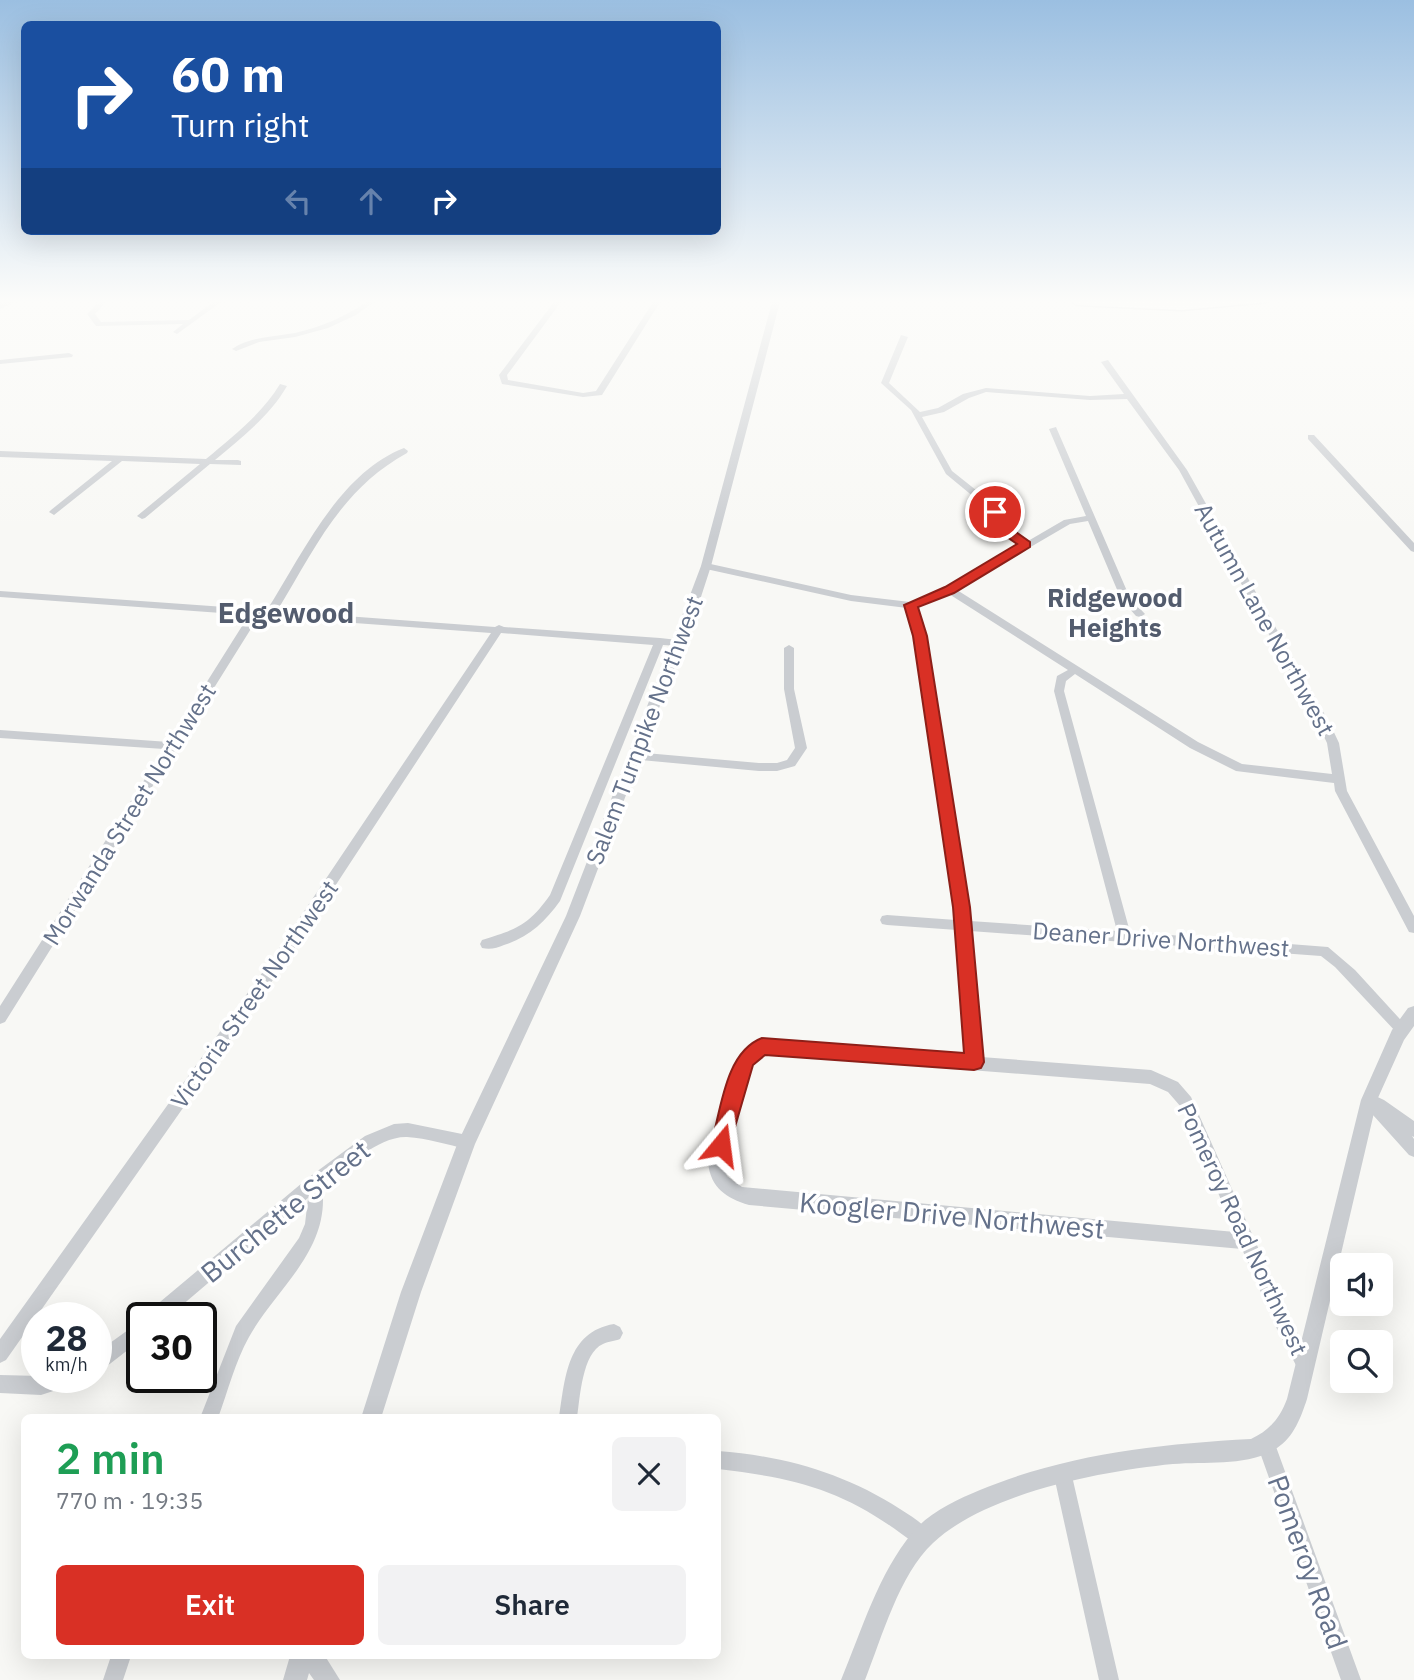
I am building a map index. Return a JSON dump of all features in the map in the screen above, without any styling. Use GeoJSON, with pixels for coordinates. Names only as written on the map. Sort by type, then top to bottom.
{"type":"FeatureCollection","features":[{"type":"Feature","properties":{"kind":"street"},"geometry":{"type":"LineString","coordinates":[[506,380],[509,384],[583,395],[595,394],[603,389],[608,380]]}},
{"type":"Feature","properties":{"kind":"street","name":"Salem Turnpike Northwest"},"geometry":{"type":"LineString","coordinates":[[372,1414],[411,1292],[467,1142],[561,943],[678,643],[706,566],[755,380]]}},
{"type":"Feature","properties":{"kind":"street"},"geometry":{"type":"LineString","coordinates":[[885,380],[918,415],[931,444],[949,472],[983,500],[1012,535],[1026,544]]}},
{"type":"Feature","properties":{"kind":"street","name":"Autumn Lane Northwest"},"geometry":{"type":"LineString","coordinates":[[1119,380],[1183,470],[1324,724],[1335,752],[1337,779],[1414,928]]}},
{"type":"Feature","properties":{"kind":"street"},"geometry":{"type":"LineString","coordinates":[[142,516],[279,397],[284,386]]}},
{"type":"Feature","properties":{"kind":"street"},"geometry":{"type":"LineString","coordinates":[[918,415],[941,410],[986,390],[1090,398],[1130,396]]}},
{"type":"Feature","properties":{"kind":"street"},"geometry":{"type":"LineString","coordinates":[[1053,429],[1126,599],[1140,614]]}},
{"type":"Feature","properties":{"kind":"street"},"geometry":{"type":"LineString","coordinates":[[1311,438],[1414,549]]}},
{"type":"Feature","properties":{"kind":"street"},"geometry":{"type":"LineString","coordinates":[[271,612],[349,492],[383,462],[404,451]]}},
{"type":"Feature","properties":{"kind":"street"},"geometry":{"type":"LineString","coordinates":[[0,454],[238,463]]}},
{"type":"Feature","properties":{"kind":"street"},"geometry":{"type":"LineString","coordinates":[[54,512],[119,459]]}},
{"type":"Feature","properties":{"kind":"street"},"geometry":{"type":"LineString","coordinates":[[706,566],[851,598],[911,605],[950,590],[1026,544],[1074,519],[1091,518]]}},
{"type":"Feature","properties":{"kind":"street"},"geometry":{"type":"LineString","coordinates":[[950,590],[1194,745],[1230,764],[1254,771],[1337,779]]}},
{"type":"Feature","properties":{"kind":"street"},"geometry":{"type":"LineString","coordinates":[[0,594],[678,643]]}},
{"type":"Feature","properties":{"kind":"street"},"geometry":{"type":"LineString","coordinates":[[911,605],[920,636],[962,924],[974,1062]]}},
{"type":"Feature","properties":{"kind":"street","name":"Morwanda Street Northwest"},"geometry":{"type":"LineString","coordinates":[[0,1018],[257,611]]}},
{"type":"Feature","properties":{"kind":"street","name":"Victoria Street Northwest"},"geometry":{"type":"LineString","coordinates":[[0,1354],[277,963],[499,628]]}},
{"type":"Feature","properties":{"kind":"street"},"geometry":{"type":"LineString","coordinates":[[486,944],[530,929],[543,916],[555,897],[660,641]]}},
{"type":"Feature","properties":{"kind":"street"},"geometry":{"type":"LineString","coordinates":[[634,756],[759,767],[777,767],[791,763],[799,755],[801,748],[789,689],[789,648]]}},
{"type":"Feature","properties":{"kind":"street"},"geometry":{"type":"LineString","coordinates":[[1076,669],[1061,679],[1059,691],[1125,936]]}},
{"type":"Feature","properties":{"kind":"street"},"geometry":{"type":"LineString","coordinates":[[0,734],[171,746]]}},
{"type":"Feature","properties":{"kind":"street","name":"Deaner Drive Northwest"},"geometry":{"type":"LineString","coordinates":[[887,919],[1329,953],[1408,1021]]}},
{"type":"Feature","properties":{"kind":"street"},"geometry":{"type":"LineString","coordinates":[[853,1680],[905,1563],[922,1537],[941,1520],[998,1494],[1127,1459],[1251,1449],[1266,1444],[1283,1431],[1290,1420],[1306,1366],[1369,1100],[1408,1021]]}},
{"type":"Feature","properties":{"kind":"street","name":"Koogler Drive Northwest"},"geometry":{"type":"LineString","coordinates":[[974,1062],[762,1046],[748,1056],[744,1065],[716,1163],[717,1172],[727,1189],[749,1197],[1246,1241]]}},
{"type":"Feature","properties":{"kind":"street","name":"Pomeroy Road Northwest"},"geometry":{"type":"LineString","coordinates":[[974,1062],[1151,1077],[1173,1087],[1186,1101],[1246,1241],[1306,1366]]}},
{"type":"Feature","properties":{"kind":"street"},"geometry":{"type":"LineString","coordinates":[[1369,1100],[1414,1130]]}},
{"type":"Feature","properties":{"kind":"street"},"geometry":{"type":"LineString","coordinates":[[1369,1100],[1414,1150]]}},
{"type":"Feature","properties":{"kind":"street","name":"Burchette Street"},"geometry":{"type":"LineString","coordinates":[[173,1302],[314,1183],[370,1141],[394,1131],[427,1132],[467,1142]]}},
{"type":"Feature","properties":{"kind":"street"},"geometry":{"type":"LineString","coordinates":[[211,1414],[241,1334],[281,1280],[304,1242],[317,1211],[318,1197],[314,1183]]}},
{"type":"Feature","properties":{"kind":"street"},"geometry":{"type":"LineString","coordinates":[[569,1414],[584,1350],[599,1336],[614,1333]]}},
{"type":"Feature","properties":{"kind":"street"},"geometry":{"type":"LineString","coordinates":[[112,1351],[126,1341]]}},
{"type":"Feature","properties":{"kind":"street"},"geometry":{"type":"LineString","coordinates":[[0,1384],[21,1385]]}},
{"type":"Feature","properties":{"kind":"street","name":"Pomeroy Road"},"geometry":{"type":"LineString","coordinates":[[1266,1444],[1350,1680]]}},
{"type":"Feature","properties":{"kind":"street"},"geometry":{"type":"LineString","coordinates":[[721,1460],[796,1470],[844,1486],[898,1517],[922,1537]]}},
{"type":"Feature","properties":{"kind":"street"},"geometry":{"type":"LineString","coordinates":[[1063,1476],[1109,1680]]}},
{"type":"Feature","properties":{"kind":"street"},"geometry":{"type":"LineString","coordinates":[[113,1680],[120,1659]]}},
{"type":"Feature","properties":{"kind":"street"},"geometry":{"type":"LineString","coordinates":[[295,1680],[301,1659]]}},
{"type":"Feature","properties":{"kind":"street"},"geometry":{"type":"LineString","coordinates":[[313,1659],[328,1680]]}},
{"type":"Feature","properties":{"kind":"district","name":"Edgewood"},"geometry":{"type":"Point","coordinates":[286,612]}},
{"type":"Feature","properties":{"kind":"district","name":"Ridgewood Heights"},"geometry":{"type":"Point","coordinates":[1115,612]}},
{"type":"Feature","properties":{"kind":"route"},"geometry":{"type":"LineString","coordinates":[[721,1145],[744,1065],[748,1056],[762,1046],[974,1062],[966,988],[962,907],[920,636],[911,605],[928,601],[950,590],[1026,544],[1012,535],[995,512]]}}]}
